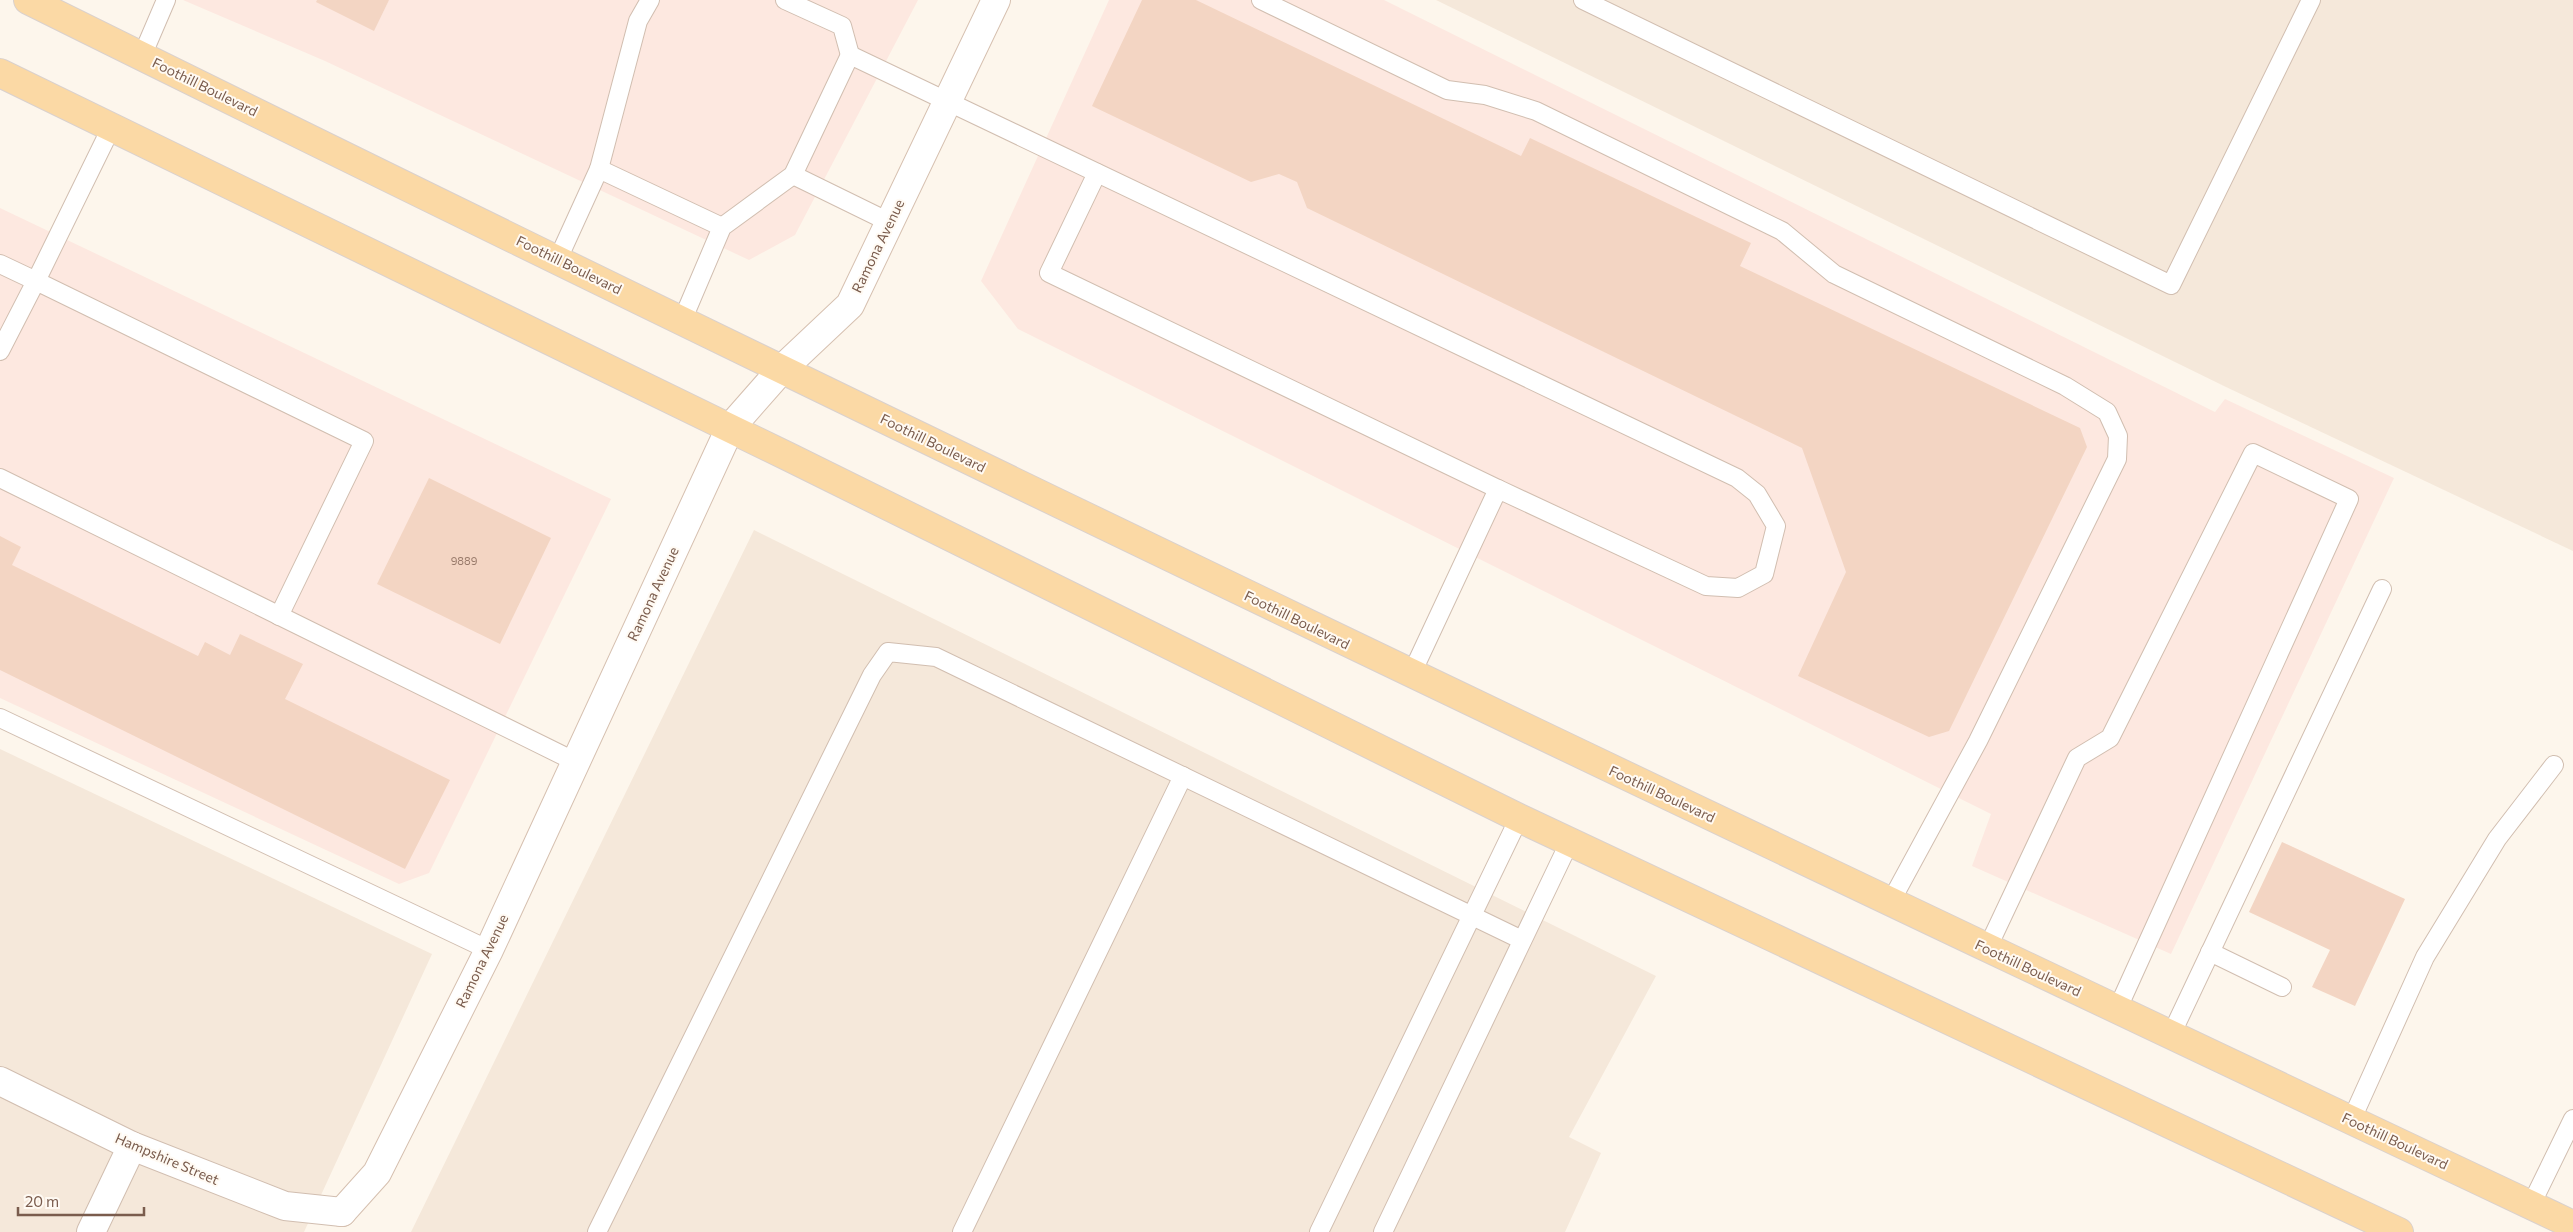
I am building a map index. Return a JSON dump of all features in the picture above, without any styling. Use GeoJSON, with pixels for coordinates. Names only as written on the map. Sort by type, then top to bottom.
{"type":"FeatureCollection","features":[{"type":"Feature","properties":{"kind":"main road","name":"Foothill Boulevard"},"geometry":{"type":"LineString","coordinates":[[28,0],[781,370],[1411,675],[2573,1225]]}},
{"type":"Feature","properties":{"kind":"main road"},"geometry":{"type":"LineString","coordinates":[[0,73],[730,428],[1519,818],[2399,1232]]}},
{"type":"Feature","properties":{"kind":"street","name":"Ramona Avenue"},"geometry":{"type":"LineString","coordinates":[[342,1212],[377,1173],[488,950],[730,428],[781,370],[850,305],[996,0]]}},
{"type":"Feature","properties":{"kind":"street","name":"Hampshire Street"},"geometry":{"type":"LineString","coordinates":[[0,1081],[132,1146],[285,1206],[342,1212]]}},
{"type":"Feature","properties":{"kind":"street"},"geometry":{"type":"LineString","coordinates":[[91,1232],[132,1146]]}},
{"type":"Feature","properties":{"kind":"lane"},"geometry":{"type":"LineString","coordinates":[[142,56],[166,0]]}},
{"type":"Feature","properties":{"kind":"lane"},"geometry":{"type":"LineString","coordinates":[[558,260],[600,170],[638,21],[650,0]]}},
{"type":"Feature","properties":{"kind":"lane"},"geometry":{"type":"LineString","coordinates":[[682,321],[722,227],[793,175],[850,55],[842,26],[785,0]]}},
{"type":"Feature","properties":{"kind":"lane"},"geometry":{"type":"LineString","coordinates":[[1261,0],[1447,90],[1485,95],[1536,111],[1716,198],[1782,231],[1834,274],[2065,386],[2107,412],[2118,436],[2117,459],[1978,741],[1890,903]]}},
{"type":"Feature","properties":{"kind":"lane"},"geometry":{"type":"LineString","coordinates":[[1583,0],[2172,285],[2311,0]]}},
{"type":"Feature","properties":{"kind":"lane"},"geometry":{"type":"LineString","coordinates":[[850,55],[1737,478],[1757,494],[1776,526],[1764,574],[1738,588],[1706,586],[1498,489],[1049,273],[1097,173]]}},
{"type":"Feature","properties":{"kind":"lane"},"geometry":{"type":"LineString","coordinates":[[0,350],[112,126]]}},
{"type":"Feature","properties":{"kind":"lane"},"geometry":{"type":"LineString","coordinates":[[600,170],[722,227]]}},
{"type":"Feature","properties":{"kind":"lane"},"geometry":{"type":"LineString","coordinates":[[793,175],[890,222]]}},
{"type":"Feature","properties":{"kind":"lane"},"geometry":{"type":"LineString","coordinates":[[0,264],[364,441],[279,616]]}},
{"type":"Feature","properties":{"kind":"lane"},"geometry":{"type":"LineString","coordinates":[[1987,949],[2077,758],[2110,738],[2253,453],[2349,499],[2117,1010]]}},
{"type":"Feature","properties":{"kind":"lane"},"geometry":{"type":"LineString","coordinates":[[0,478],[576,762]]}},
{"type":"Feature","properties":{"kind":"lane"},"geometry":{"type":"LineString","coordinates":[[1411,675],[1498,489]]}},
{"type":"Feature","properties":{"kind":"lane"},"geometry":{"type":"LineString","coordinates":[[2171,1035],[2382,589]]}},
{"type":"Feature","properties":{"kind":"lane"},"geometry":{"type":"LineString","coordinates":[[597,1232],[872,675],[888,652],[936,657],[1522,940]]}},
{"type":"Feature","properties":{"kind":"lane"},"geometry":{"type":"LineString","coordinates":[[0,718],[488,950]]}},
{"type":"Feature","properties":{"kind":"lane"},"geometry":{"type":"LineString","coordinates":[[2351,1121],[2425,957],[2497,839],[2554,765]]}},
{"type":"Feature","properties":{"kind":"lane"},"geometry":{"type":"LineString","coordinates":[[962,1232],[1183,776]]}},
{"type":"Feature","properties":{"kind":"lane"},"geometry":{"type":"LineString","coordinates":[[1318,1232],[1519,818]]}},
{"type":"Feature","properties":{"kind":"lane"},"geometry":{"type":"LineString","coordinates":[[1382,1232],[1570,841]]}},
{"type":"Feature","properties":{"kind":"lane"},"geometry":{"type":"LineString","coordinates":[[2210,952],[2282,987]]}},
{"type":"Feature","properties":{"kind":"lane"},"geometry":{"type":"LineString","coordinates":[[2531,1205],[2573,1120]]}},
{"type":"Feature","properties":{"kind":"shaded area"},"geometry":{"type":"Polygon","coordinates":[[[183,0],[918,0],[795,235],[749,260],[325,61],[183,0]]]}},
{"type":"Feature","properties":{"kind":"shaded area"},"geometry":{"type":"Polygon","coordinates":[[[1109,0],[1384,0],[2215,412],[2225,399],[2394,478],[2171,954],[1972,866],[1991,814],[1018,329],[981,281],[1109,0]]]}},
{"type":"Feature","properties":{"kind":"shaded area"},"geometry":{"type":"Polygon","coordinates":[[[1436,0],[2573,0],[2573,551],[2226,387],[1436,0]]]}},
{"type":"Feature","properties":{"kind":"shaded area"},"geometry":{"type":"Polygon","coordinates":[[[0,208],[611,499],[429,873],[399,884],[0,698],[0,208]]]}},
{"type":"Feature","properties":{"kind":"shaded area"},"geometry":{"type":"Polygon","coordinates":[[[754,530],[1656,976],[1569,1137],[1601,1153],[1565,1232],[411,1232],[754,530]]]}},
{"type":"Feature","properties":{"kind":"shaded area"},"geometry":{"type":"Polygon","coordinates":[[[0,749],[432,954],[304,1232],[0,1232],[0,749]]]}},
{"type":"Feature","properties":{"kind":"building"},"geometry":{"type":"Polygon","coordinates":[[[317,0],[389,0],[374,31],[316,2],[317,0]]]}},
{"type":"Feature","properties":{"kind":"building"},"geometry":{"type":"Polygon","coordinates":[[[1142,0],[1196,0],[1521,156],[1530,138],[1751,243],[1740,266],[2080,428],[2087,447],[1949,731],[1929,737],[1798,676],[1846,572],[1802,448],[1307,208],[1297,182],[1279,174],[1251,182],[1092,106],[1142,0]]]}},
{"type":"Feature","properties":{"kind":"building"},"geometry":{"type":"Polygon","coordinates":[[[429,478],[551,538],[500,644],[377,584],[429,478]]]}},
{"type":"Feature","properties":{"kind":"building"},"geometry":{"type":"Polygon","coordinates":[[[0,536],[21,547],[12,565],[198,656],[205,642],[230,655],[240,634],[303,664],[285,699],[450,780],[405,869],[0,670],[0,536]]]}},
{"type":"Feature","properties":{"kind":"building"},"geometry":{"type":"Polygon","coordinates":[[[2282,842],[2405,899],[2355,1006],[2312,987],[2330,950],[2249,912],[2282,842]]]}}]}
